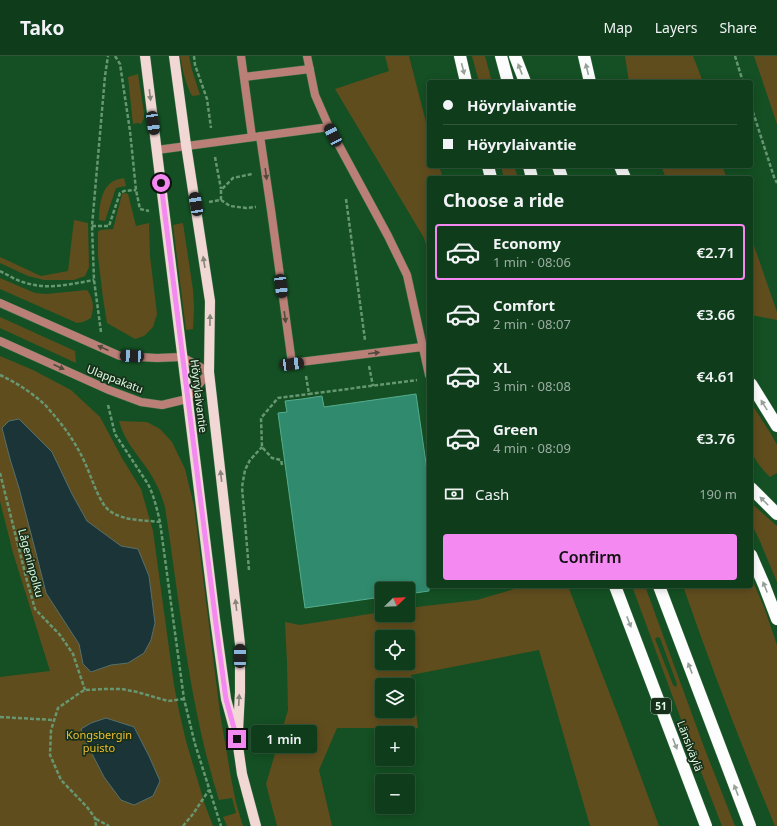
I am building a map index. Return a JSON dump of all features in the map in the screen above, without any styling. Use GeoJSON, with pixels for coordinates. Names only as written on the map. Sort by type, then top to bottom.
{"type":"FeatureCollection","features":[{"type":"Feature","properties":{"kind":"highway"},"geometry":{"type":"LineString","coordinates":[[460,56],[466,80]]}},
{"type":"Feature","properties":{"kind":"highway"},"geometry":{"type":"LineString","coordinates":[[501,56],[507,80]]}},
{"type":"Feature","properties":{"kind":"highway"},"geometry":{"type":"LineString","coordinates":[[515,56],[524,80]]}},
{"type":"Feature","properties":{"kind":"highway"},"geometry":{"type":"LineString","coordinates":[[584,56],[590,80]]}},
{"type":"Feature","properties":{"kind":"highway"},"geometry":{"type":"LineString","coordinates":[[753,387],[777,426]]}},
{"type":"Feature","properties":{"kind":"highway"},"geometry":{"type":"LineString","coordinates":[[753,490],[777,514]]}},
{"type":"Feature","properties":{"kind":"highway"},"geometry":{"type":"LineString","coordinates":[[753,559],[777,619]]}},
{"type":"Feature","properties":{"kind":"highway","name":"Länsiväylä"},"geometry":{"type":"LineString","coordinates":[[616,588],[706,826]]}},
{"type":"Feature","properties":{"kind":"highway"},"geometry":{"type":"LineString","coordinates":[[660,588],[750,826]]}},
{"type":"Feature","properties":{"kind":"main road","name":"Höyrylaivantie"},"geometry":{"type":"LineString","coordinates":[[145,56],[187,400],[226,699],[237,739],[242,774],[256,826]]}},
{"type":"Feature","properties":{"kind":"main road","name":"Höyrylaivantie"},"geometry":{"type":"LineString","coordinates":[[174,56],[186,146],[210,300],[209,372],[240,644],[240,692],[237,739]]}},
{"type":"Feature","properties":{"kind":"street"},"geometry":{"type":"LineString","coordinates":[[241,56],[256,136],[266,172],[292,364],[422,347]]}},
{"type":"Feature","properties":{"kind":"street"},"geometry":{"type":"LineString","coordinates":[[307,56],[315,95],[329,126],[388,236],[407,275],[422,347],[425,377]]}},
{"type":"Feature","properties":{"kind":"street"},"geometry":{"type":"LineString","coordinates":[[244,77],[310,68]]}},
{"type":"Feature","properties":{"kind":"street"},"geometry":{"type":"LineString","coordinates":[[157,150],[329,126]]}},
{"type":"Feature","properties":{"kind":"street"},"geometry":{"type":"LineString","coordinates":[[0,303],[120,356],[157,358],[182,357],[209,372],[187,400]]}},
{"type":"Feature","properties":{"kind":"street","name":"Ulappakatu"},"geometry":{"type":"LineString","coordinates":[[0,341],[109,390],[141,402],[162,404],[187,400]]}},
{"type":"Feature","properties":{"kind":"path"},"geometry":{"type":"LineString","coordinates":[[101,336],[94,280],[92,226],[108,56]]}},
{"type":"Feature","properties":{"kind":"path"},"geometry":{"type":"LineString","coordinates":[[114,56],[120,64],[130,132],[136,190],[140,209],[151,211]]}},
{"type":"Feature","properties":{"kind":"path"},"geometry":{"type":"LineString","coordinates":[[194,56],[195,65],[207,99],[212,142],[221,190],[221,200],[230,206],[246,208],[270,205]]}},
{"type":"Feature","properties":{"kind":"path"},"geometry":{"type":"LineString","coordinates":[[735,56],[742,80]]}},
{"type":"Feature","properties":{"kind":"path"},"geometry":{"type":"LineString","coordinates":[[753,112],[777,183]]}},
{"type":"Feature","properties":{"kind":"path"},"geometry":{"type":"LineString","coordinates":[[221,190],[232,178],[266,172]]}},
{"type":"Feature","properties":{"kind":"path"},"geometry":{"type":"LineString","coordinates":[[92,226],[109,226],[120,193],[124,191],[136,190]]}},
{"type":"Feature","properties":{"kind":"path"},"geometry":{"type":"LineString","coordinates":[[346,199],[372,386]]}},
{"type":"Feature","properties":{"kind":"path"},"geometry":{"type":"LineString","coordinates":[[0,271],[24,283],[36,286],[57,287],[94,280]]}},
{"type":"Feature","properties":{"kind":"path"},"geometry":{"type":"LineString","coordinates":[[304,362],[309,394]]}},
{"type":"Feature","properties":{"kind":"path"},"geometry":{"type":"LineString","coordinates":[[0,375],[44,403],[57,418],[72,438],[102,501],[108,510],[116,515],[129,518],[160,522]]}},
{"type":"Feature","properties":{"kind":"path"},"geometry":{"type":"LineString","coordinates":[[282,465],[281,460],[272,458],[262,447],[261,418],[278,398],[372,386],[425,377]]}},
{"type":"Feature","properties":{"kind":"path"},"geometry":{"type":"LineString","coordinates":[[108,404],[115,434],[148,484],[156,504],[160,522],[184,699],[195,744],[220,826]]}},
{"type":"Feature","properties":{"kind":"path","name":"Lågeninpolku"},"geometry":{"type":"LineString","coordinates":[[0,474],[27,581],[36,608],[73,654],[85,690]]}},
{"type":"Feature","properties":{"kind":"path"},"geometry":{"type":"LineString","coordinates":[[109,826],[95,818],[87,807],[61,780],[50,756],[51,730],[58,708],[85,690],[122,689],[168,701],[184,699]]}},
{"type":"Feature","properties":{"kind":"path"},"geometry":{"type":"LineString","coordinates":[[0,717],[54,720]]}},
{"type":"Feature","properties":{"kind":"path"},"geometry":{"type":"LineString","coordinates":[[183,826],[209,790]]}},
{"type":"Feature","properties":{"kind":"path"},"geometry":{"type":"LineString","coordinates":[[95,818],[96,826]]}},
{"type":"Feature","properties":{"kind":"green space"},"geometry":{"type":"Polygon","coordinates":[[[180,56],[189,56],[200,95],[192,96],[183,72],[180,56]]]}},
{"type":"Feature","properties":{"kind":"green space"},"geometry":{"type":"Polygon","coordinates":[[[385,56],[409,56],[427,126],[427,168],[440,168],[442,176],[427,176],[427,249],[424,238],[335,89],[389,71],[385,56]]]}},
{"type":"Feature","properties":{"kind":"green space"},"geometry":{"type":"Polygon","coordinates":[[[472,56],[485,56],[491,80],[478,80],[472,56]]]}},
{"type":"Feature","properties":{"kind":"green space"},"geometry":{"type":"Polygon","coordinates":[[[625,56],[693,56],[702,80],[629,80],[625,56]]]}},
{"type":"Feature","properties":{"kind":"green space"},"geometry":{"type":"Polygon","coordinates":[[[754,56],[777,56],[777,124],[754,56]]]}},
{"type":"Feature","properties":{"kind":"green space"},"geometry":{"type":"Polygon","coordinates":[[[138,74],[144,118],[141,124],[133,124],[128,77],[138,74]]]}},
{"type":"Feature","properties":{"kind":"green space"},"geometry":{"type":"Polygon","coordinates":[[[502,168],[515,168],[517,176],[504,176],[502,168]]]}},
{"type":"Feature","properties":{"kind":"green space"},"geometry":{"type":"Polygon","coordinates":[[[662,168],[723,168],[726,176],[665,176],[662,168]]]}},
{"type":"Feature","properties":{"kind":"green space"},"geometry":{"type":"Polygon","coordinates":[[[124,178],[126,186],[116,188],[105,221],[99,220],[99,210],[105,189],[114,181],[124,178]]]}},
{"type":"Feature","properties":{"kind":"green space"},"geometry":{"type":"Polygon","coordinates":[[[122,194],[128,194],[136,226],[149,223],[150,256],[157,314],[153,327],[144,336],[135,339],[107,323],[98,256],[98,232],[100,230],[113,229],[122,194]]]}},
{"type":"Feature","properties":{"kind":"green space"},"geometry":{"type":"Polygon","coordinates":[[[74,220],[88,223],[89,267],[85,276],[74,280],[44,280],[28,276],[0,263],[0,257],[41,276],[68,271],[74,220]]]}},
{"type":"Feature","properties":{"kind":"green space"},"geometry":{"type":"Polygon","coordinates":[[[183,223],[193,290],[194,308],[193,329],[186,330],[173,225],[183,223]]]}},
{"type":"Feature","properties":{"kind":"green space"},"geometry":{"type":"Polygon","coordinates":[[[753,243],[777,312],[777,320],[753,315],[753,243]]]}},
{"type":"Feature","properties":{"kind":"green space"},"geometry":{"type":"Polygon","coordinates":[[[0,278],[35,293],[46,294],[87,290],[93,304],[91,318],[77,323],[0,289],[0,278]]]}},
{"type":"Feature","properties":{"kind":"green space"},"geometry":{"type":"Polygon","coordinates":[[[0,317],[75,351],[76,363],[0,328],[0,317]]]}},
{"type":"Feature","properties":{"kind":"green space","name":"Kongsbergin puisto"},"geometry":{"type":"Polygon","coordinates":[[[0,356],[33,370],[71,390],[100,417],[141,489],[153,531],[174,685],[179,711],[186,741],[205,805],[213,826],[0,826],[0,677],[50,671],[13,553],[0,501],[0,356]]]}},
{"type":"Feature","properties":{"kind":"green space"},"geometry":{"type":"Polygon","coordinates":[[[753,406],[777,445],[777,473],[770,477],[754,458],[753,406]]]}},
{"type":"Feature","properties":{"kind":"green space"},"geometry":{"type":"Polygon","coordinates":[[[119,421],[147,422],[160,429],[172,442],[185,469],[194,506],[220,713],[236,803],[243,826],[227,826],[223,817],[236,813],[232,798],[219,800],[200,728],[186,655],[165,507],[158,488],[148,470],[127,441],[119,421]]]}},
{"type":"Feature","properties":{"kind":"green space"},"geometry":{"type":"Polygon","coordinates":[[[753,505],[777,526],[777,582],[753,527],[753,505]]]}},
{"type":"Feature","properties":{"kind":"green space"},"geometry":{"type":"Polygon","coordinates":[[[753,582],[764,607],[777,645],[777,826],[775,826],[739,737],[684,588],[753,588],[753,582]]]}},
{"type":"Feature","properties":{"kind":"green space"},"geometry":{"type":"Polygon","coordinates":[[[518,588],[569,588],[659,826],[590,826],[539,650],[411,675],[411,678],[375,678],[375,718],[415,718],[415,705],[418,728],[415,728],[415,726],[375,726],[375,728],[337,728],[319,770],[332,826],[277,826],[266,784],[288,710],[285,622],[300,625],[375,613],[375,622],[415,622],[415,607],[477,600],[518,588]]]}},
{"type":"Feature","properties":{"kind":"green space"},"geometry":{"type":"Polygon","coordinates":[[[633,588],[646,588],[704,747],[735,826],[722,826],[633,588]],[[657,637],[655,639],[673,685],[676,687],[677,684],[660,638],[657,637]]]}},
{"type":"Feature","properties":{"kind":"water"},"geometry":{"type":"Polygon","coordinates":[[[19,419],[52,452],[87,521],[121,546],[138,549],[149,576],[155,623],[151,640],[144,653],[128,663],[111,665],[91,672],[83,664],[79,644],[46,593],[2,428],[9,421],[19,419]]]}},
{"type":"Feature","properties":{"kind":"water"},"geometry":{"type":"Polygon","coordinates":[[[106,718],[134,727],[160,781],[153,796],[134,805],[121,800],[104,777],[81,729],[91,723],[106,718]]]}},
{"type":"Feature","properties":{"kind":"building"},"geometry":{"type":"Polygon","coordinates":[[[416,394],[427,470],[427,588],[429,588],[429,591],[415,593],[415,582],[375,582],[375,598],[305,608],[278,413],[287,412],[285,401],[322,396],[324,407],[416,394]]]}},
{"type":"Feature","properties":{"kind":"route"},"geometry":{"type":"LineString","coordinates":[[161,183],[226,699],[237,739]]}}]}
